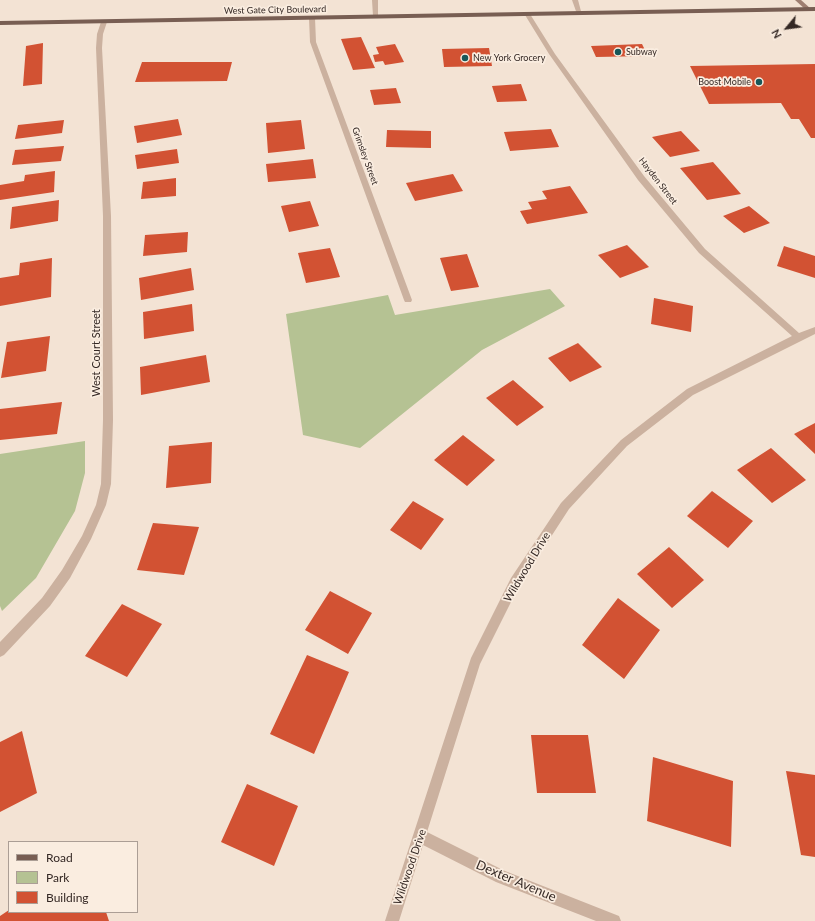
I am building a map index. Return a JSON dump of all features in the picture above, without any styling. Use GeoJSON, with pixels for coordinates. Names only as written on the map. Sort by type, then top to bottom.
{"type":"FeatureCollection","features":[{"type":"Feature","properties":{"kind":"main road","name":"West Gate City Boulevard"},"geometry":{"type":"LineString","coordinates":[[0,23],[815,9]]}},
{"type":"Feature","properties":{"kind":"street"},"geometry":{"type":"LineString","coordinates":[[374,0],[376,16]]}},
{"type":"Feature","properties":{"kind":"street"},"geometry":{"type":"LineString","coordinates":[[575,0],[580,14]]}},
{"type":"Feature","properties":{"kind":"street"},"geometry":{"type":"LineString","coordinates":[[798,0],[808,9]]}},
{"type":"Feature","properties":{"kind":"street","name":"Hayden Street"},"geometry":{"type":"LineString","coordinates":[[528,15],[552,54],[641,178],[702,251],[798,336]]}},
{"type":"Feature","properties":{"kind":"street","name":"Grimsley Street"},"geometry":{"type":"LineString","coordinates":[[312,18],[313,42],[408,300]]}},
{"type":"Feature","properties":{"kind":"street","name":"West Court Street"},"geometry":{"type":"LineString","coordinates":[[0,651],[46,602],[66,574],[86,539],[98,512],[106,484],[108,420],[107,216],[99,48],[100,34],[104,22]]}},
{"type":"Feature","properties":{"kind":"street","name":"Wildwood Drive"},"geometry":{"type":"LineString","coordinates":[[392,921],[475,662],[515,582],[565,506],[624,443],[690,392],[798,336],[815,330]]}},
{"type":"Feature","properties":{"kind":"street","name":"Dexter Avenue"},"geometry":{"type":"LineString","coordinates":[[420,836],[501,877],[614,921]]}},
{"type":"Feature","properties":{"kind":"green space"},"geometry":{"type":"Polygon","coordinates":[[[550,289],[565,306],[482,350],[360,448],[303,435],[286,314],[388,295],[395,315],[550,289]]]}},
{"type":"Feature","properties":{"kind":"green space"},"geometry":{"type":"Polygon","coordinates":[[[85,441],[85,473],[75,511],[36,578],[2,611],[0,606],[0,454],[85,441]]]}},
{"type":"Feature","properties":{"kind":"building"},"geometry":{"type":"Polygon","coordinates":[[[361,37],[375,68],[353,70],[341,39],[361,37]]]}},
{"type":"Feature","properties":{"kind":"building"},"geometry":{"type":"Polygon","coordinates":[[[43,43],[42,84],[23,86],[26,46],[43,43]]]}},
{"type":"Feature","properties":{"kind":"building"},"geometry":{"type":"Polygon","coordinates":[[[395,44],[404,62],[385,65],[383,61],[375,62],[373,55],[379,54],[376,47],[395,44]]]}},
{"type":"Feature","properties":{"kind":"building"},"geometry":{"type":"Polygon","coordinates":[[[642,44],[648,56],[596,57],[591,46],[642,44]]]}},
{"type":"Feature","properties":{"kind":"building"},"geometry":{"type":"Polygon","coordinates":[[[489,48],[492,66],[444,67],[442,49],[489,48]]]}},
{"type":"Feature","properties":{"kind":"building"},"geometry":{"type":"Polygon","coordinates":[[[142,62],[232,62],[227,81],[135,82],[142,62]]]}},
{"type":"Feature","properties":{"kind":"building"},"geometry":{"type":"Polygon","coordinates":[[[815,64],[815,138],[811,138],[799,119],[791,119],[781,103],[709,104],[690,66],[815,64]]]}},
{"type":"Feature","properties":{"kind":"building"},"geometry":{"type":"Polygon","coordinates":[[[521,84],[527,101],[497,102],[492,86],[521,84]]]}},
{"type":"Feature","properties":{"kind":"building"},"geometry":{"type":"Polygon","coordinates":[[[396,88],[401,103],[374,105],[370,90],[396,88]]]}},
{"type":"Feature","properties":{"kind":"building"},"geometry":{"type":"Polygon","coordinates":[[[178,119],[182,135],[137,143],[134,126],[178,119]]]}},
{"type":"Feature","properties":{"kind":"building"},"geometry":{"type":"Polygon","coordinates":[[[64,120],[62,133],[15,139],[18,125],[64,120]]]}},
{"type":"Feature","properties":{"kind":"building"},"geometry":{"type":"Polygon","coordinates":[[[301,120],[305,149],[268,153],[266,123],[301,120]]]}},
{"type":"Feature","properties":{"kind":"building"},"geometry":{"type":"Polygon","coordinates":[[[551,129],[559,147],[510,151],[504,132],[551,129]]]}},
{"type":"Feature","properties":{"kind":"building"},"geometry":{"type":"Polygon","coordinates":[[[387,130],[431,131],[431,148],[386,147],[387,130]]]}},
{"type":"Feature","properties":{"kind":"building"},"geometry":{"type":"Polygon","coordinates":[[[681,131],[700,151],[670,157],[652,137],[681,131]]]}},
{"type":"Feature","properties":{"kind":"building"},"geometry":{"type":"Polygon","coordinates":[[[64,146],[61,161],[12,165],[15,150],[64,146]]]}},
{"type":"Feature","properties":{"kind":"building"},"geometry":{"type":"Polygon","coordinates":[[[177,149],[179,163],[137,169],[135,155],[177,149]]]}},
{"type":"Feature","properties":{"kind":"building"},"geometry":{"type":"Polygon","coordinates":[[[313,159],[316,178],[268,182],[266,164],[313,159]]]}},
{"type":"Feature","properties":{"kind":"building"},"geometry":{"type":"Polygon","coordinates":[[[713,162],[741,194],[707,200],[680,168],[713,162]]]}},
{"type":"Feature","properties":{"kind":"building"},"geometry":{"type":"Polygon","coordinates":[[[55,171],[54,192],[0,200],[0,185],[24,181],[25,175],[55,171]]]}},
{"type":"Feature","properties":{"kind":"building"},"geometry":{"type":"Polygon","coordinates":[[[453,174],[463,191],[415,201],[406,183],[453,174]]]}},
{"type":"Feature","properties":{"kind":"building"},"geometry":{"type":"Polygon","coordinates":[[[176,178],[176,196],[141,199],[143,182],[176,178]]]}},
{"type":"Feature","properties":{"kind":"building"},"geometry":{"type":"Polygon","coordinates":[[[570,186],[588,213],[527,224],[520,211],[532,209],[528,202],[547,199],[542,191],[570,186]]]}},
{"type":"Feature","properties":{"kind":"building"},"geometry":{"type":"Polygon","coordinates":[[[59,200],[58,221],[10,229],[12,207],[59,200]]]}},
{"type":"Feature","properties":{"kind":"building"},"geometry":{"type":"Polygon","coordinates":[[[310,201],[319,226],[289,232],[281,206],[310,201]]]}},
{"type":"Feature","properties":{"kind":"building"},"geometry":{"type":"Polygon","coordinates":[[[749,206],[770,223],[744,233],[723,216],[749,206]]]}},
{"type":"Feature","properties":{"kind":"building"},"geometry":{"type":"Polygon","coordinates":[[[188,232],[187,252],[143,256],[145,235],[188,232]]]}},
{"type":"Feature","properties":{"kind":"building"},"geometry":{"type":"Polygon","coordinates":[[[627,245],[649,267],[620,278],[598,255],[627,245]]]}},
{"type":"Feature","properties":{"kind":"building"},"geometry":{"type":"Polygon","coordinates":[[[784,246],[815,256],[815,278],[777,266],[784,246]]]}},
{"type":"Feature","properties":{"kind":"building"},"geometry":{"type":"Polygon","coordinates":[[[330,248],[340,277],[306,283],[298,253],[330,248]]]}},
{"type":"Feature","properties":{"kind":"building"},"geometry":{"type":"Polygon","coordinates":[[[467,254],[479,287],[451,291],[440,258],[467,254]]]}},
{"type":"Feature","properties":{"kind":"building"},"geometry":{"type":"Polygon","coordinates":[[[52,258],[51,297],[0,306],[0,278],[19,275],[20,263],[52,258]]]}},
{"type":"Feature","properties":{"kind":"building"},"geometry":{"type":"Polygon","coordinates":[[[191,268],[194,290],[141,300],[139,278],[191,268]]]}},
{"type":"Feature","properties":{"kind":"building"},"geometry":{"type":"Polygon","coordinates":[[[654,298],[693,306],[691,332],[651,324],[654,298]]]}},
{"type":"Feature","properties":{"kind":"building"},"geometry":{"type":"Polygon","coordinates":[[[192,304],[194,331],[144,339],[143,312],[192,304]]]}},
{"type":"Feature","properties":{"kind":"building"},"geometry":{"type":"Polygon","coordinates":[[[50,336],[46,371],[1,378],[7,342],[50,336]]]}},
{"type":"Feature","properties":{"kind":"building"},"geometry":{"type":"Polygon","coordinates":[[[578,343],[602,367],[570,382],[548,358],[578,343]]]}},
{"type":"Feature","properties":{"kind":"building"},"geometry":{"type":"Polygon","coordinates":[[[206,355],[210,382],[141,395],[140,367],[206,355]]]}},
{"type":"Feature","properties":{"kind":"building"},"geometry":{"type":"Polygon","coordinates":[[[513,380],[544,407],[517,426],[486,398],[513,380]]]}},
{"type":"Feature","properties":{"kind":"building"},"geometry":{"type":"Polygon","coordinates":[[[62,402],[57,434],[0,440],[0,409],[62,402]]]}},
{"type":"Feature","properties":{"kind":"building"},"geometry":{"type":"Polygon","coordinates":[[[815,423],[815,454],[794,434],[815,423]]]}},
{"type":"Feature","properties":{"kind":"building"},"geometry":{"type":"Polygon","coordinates":[[[463,435],[495,460],[467,486],[434,460],[463,435]]]}},
{"type":"Feature","properties":{"kind":"building"},"geometry":{"type":"Polygon","coordinates":[[[212,442],[211,483],[166,488],[169,446],[212,442]]]}},
{"type":"Feature","properties":{"kind":"building"},"geometry":{"type":"Polygon","coordinates":[[[771,448],[806,480],[772,503],[737,470],[771,448]]]}},
{"type":"Feature","properties":{"kind":"building"},"geometry":{"type":"Polygon","coordinates":[[[712,491],[753,521],[728,548],[687,516],[712,491]]]}},
{"type":"Feature","properties":{"kind":"building"},"geometry":{"type":"Polygon","coordinates":[[[413,501],[444,519],[421,550],[390,530],[413,501]]]}},
{"type":"Feature","properties":{"kind":"building"},"geometry":{"type":"Polygon","coordinates":[[[153,523],[199,527],[184,575],[137,570],[153,523]]]}},
{"type":"Feature","properties":{"kind":"building"},"geometry":{"type":"Polygon","coordinates":[[[669,547],[704,580],[672,608],[637,574],[669,547]]]}},
{"type":"Feature","properties":{"kind":"building"},"geometry":{"type":"Polygon","coordinates":[[[330,591],[372,613],[348,654],[305,630],[330,591]]]}},
{"type":"Feature","properties":{"kind":"building"},"geometry":{"type":"Polygon","coordinates":[[[618,598],[660,630],[624,679],[582,645],[618,598]]]}},
{"type":"Feature","properties":{"kind":"building"},"geometry":{"type":"Polygon","coordinates":[[[122,604],[162,624],[127,677],[85,656],[122,604]]]}},
{"type":"Feature","properties":{"kind":"building"},"geometry":{"type":"Polygon","coordinates":[[[307,655],[349,672],[314,754],[270,734],[307,655]]]}},
{"type":"Feature","properties":{"kind":"building"},"geometry":{"type":"Polygon","coordinates":[[[22,731],[37,793],[0,812],[0,742],[22,731]]]}},
{"type":"Feature","properties":{"kind":"building"},"geometry":{"type":"Polygon","coordinates":[[[531,735],[588,735],[596,793],[537,793],[531,735]]]}},
{"type":"Feature","properties":{"kind":"building"},"geometry":{"type":"Polygon","coordinates":[[[653,757],[733,781],[731,847],[647,821],[653,757]]]}},
{"type":"Feature","properties":{"kind":"building"},"geometry":{"type":"Polygon","coordinates":[[[786,771],[815,775],[815,857],[801,855],[786,771]]]}},
{"type":"Feature","properties":{"kind":"building"},"geometry":{"type":"Polygon","coordinates":[[[247,784],[298,806],[274,866],[221,842],[247,784]]]}},
{"type":"Feature","properties":{"kind":"building"},"geometry":{"type":"Polygon","coordinates":[[[8,911],[8,913],[106,913],[109,921],[0,921],[0,916],[8,911]]]}},
{"type":"Feature","properties":{"kind":"place","name":"Subway"},"geometry":{"type":"Point","coordinates":[618,52]}},
{"type":"Feature","properties":{"kind":"place","name":"New York Grocery"},"geometry":{"type":"Point","coordinates":[465,58]}},
{"type":"Feature","properties":{"kind":"place","name":"Boost Mobile"},"geometry":{"type":"Point","coordinates":[759,82]}}]}
